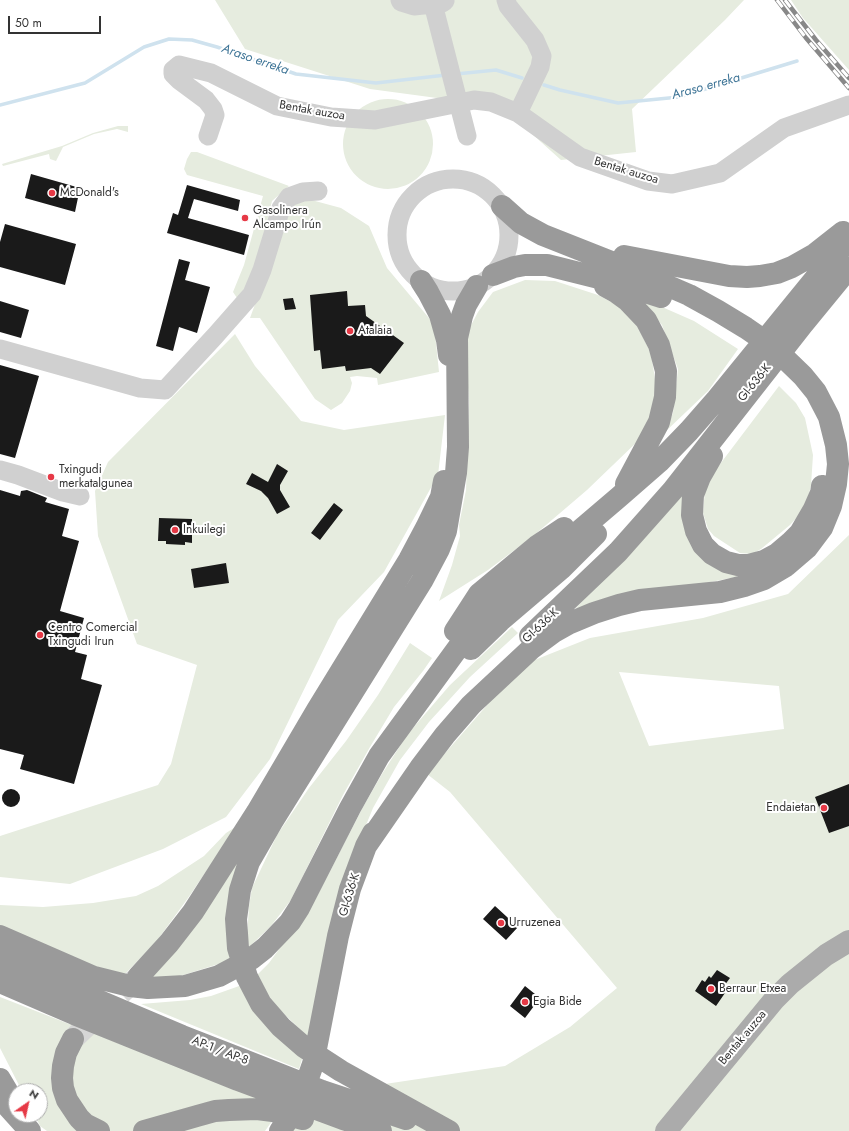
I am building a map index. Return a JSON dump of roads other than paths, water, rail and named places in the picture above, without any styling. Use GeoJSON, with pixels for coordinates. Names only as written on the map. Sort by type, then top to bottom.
{"type":"FeatureCollection","features":[{"type":"Feature","properties":{"kind":"highway"},"geometry":{"type":"LineString","coordinates":[[502,206],[516,219],[555,241],[659,281],[718,311],[746,334]]}},
{"type":"Feature","properties":{"kind":"highway"},"geometry":{"type":"LineString","coordinates":[[568,245],[700,271],[729,276],[747,277],[777,273],[792,267],[815,254],[849,228]]}},
{"type":"Feature","properties":{"kind":"highway","name":"GI-636-K"},"geometry":{"type":"LineString","coordinates":[[439,676],[442,662],[455,632],[479,594],[537,546],[589,510],[619,497],[659,462],[717,399],[823,269],[849,240]]}},
{"type":"Feature","properties":{"kind":"highway"},"geometry":{"type":"LineString","coordinates":[[449,1131],[341,1071],[304,1047],[281,1027],[262,1004],[247,977],[238,948],[236,919],[240,890],[249,862],[288,795],[431,565],[446,531],[456,474],[458,447],[457,338],[462,316],[471,295],[485,281],[514,267],[526,265],[547,265],[611,281],[658,296],[772,346],[793,373],[808,402],[820,432],[824,459],[820,493],[814,509],[800,533],[778,554],[764,561],[749,565],[726,562],[712,554],[703,545],[696,532],[692,515],[693,495],[700,476],[752,401],[849,278]]}},
{"type":"Feature","properties":{"kind":"highway","name":"GI-636-K"},"geometry":{"type":"LineString","coordinates":[[280,1131],[294,1110],[308,1080],[313,1064],[338,936],[350,889],[366,846],[386,804],[408,767],[430,738],[462,701],[618,552],[673,490],[788,342],[849,268]]}},
{"type":"Feature","properties":{"kind":"highway"},"geometry":{"type":"LineString","coordinates":[[575,272],[616,292],[637,309],[654,332],[664,358],[666,384],[661,416],[619,497]]}},
{"type":"Feature","properties":{"kind":"highway"},"geometry":{"type":"LineString","coordinates":[[138,977],[169,944],[193,912],[219,872],[317,710],[389,595],[426,528],[441,497],[448,460],[451,426],[449,352],[446,333],[440,315],[421,281]]}},
{"type":"Feature","properties":{"kind":"highway"},"geometry":{"type":"LineString","coordinates":[[366,846],[420,768],[445,735],[471,705],[531,649],[554,632],[594,613],[619,604],[640,600],[720,592],[744,586],[764,579],[786,566],[807,548],[822,528],[831,506],[836,484],[838,464],[836,445],[829,417],[816,392],[793,373]]}},
{"type":"Feature","properties":{"kind":"highway","name":"GI-636-K"},"geometry":{"type":"LineString","coordinates":[[0,936],[94,977],[112,983],[148,988],[184,986],[220,976],[251,959],[278,936],[290,922],[299,908],[350,808],[380,756],[439,676],[452,667],[500,621],[561,569],[604,526],[619,497]]}},
{"type":"Feature","properties":{"kind":"highway","name":"AP-1 / AP-8"},"geometry":{"type":"LineString","coordinates":[[0,959],[175,1033],[322,1091],[445,1131]]}},
{"type":"Feature","properties":{"kind":"highway","name":"AP-1 / AP-8"},"geometry":{"type":"LineString","coordinates":[[0,982],[74,1014],[231,1077],[343,1119],[381,1131]]}},
{"type":"Feature","properties":{"kind":"highway"},"geometry":{"type":"LineString","coordinates":[[73,1039],[66,1053],[63,1066],[63,1088],[67,1100],[79,1118],[85,1124],[99,1131]]}},
{"type":"Feature","properties":{"kind":"highway"},"geometry":{"type":"LineString","coordinates":[[0,1078],[8,1092]]}},
{"type":"Feature","properties":{"kind":"highway"},"geometry":{"type":"LineString","coordinates":[[0,1086],[8,1098]]}},
{"type":"Feature","properties":{"kind":"highway"},"geometry":{"type":"LineString","coordinates":[[0,1092],[8,1102]]}},
{"type":"Feature","properties":{"kind":"highway"},"geometry":{"type":"LineString","coordinates":[[0,1098],[31,1131]]}},
{"type":"Feature","properties":{"kind":"highway"},"geometry":{"type":"LineString","coordinates":[[0,1103],[31,1131]]}},
{"type":"Feature","properties":{"kind":"highway"},"geometry":{"type":"LineString","coordinates":[[144,1131],[215,1111],[241,1109],[273,1111],[339,1131]]}},
{"type":"Feature","properties":{"kind":"main road","name":"Bentak auzoa"},"geometry":{"type":"LineString","coordinates":[[671,1125],[774,1000],[808,968],[849,941]]}},
{"type":"Feature","properties":{"kind":"street"},"geometry":{"type":"LineString","coordinates":[[400,0],[401,2],[414,6],[442,3],[446,0]]}},
{"type":"Feature","properties":{"kind":"street"},"geometry":{"type":"LineString","coordinates":[[432,0],[467,136]]}},
{"type":"Feature","properties":{"kind":"street"},"geometry":{"type":"LineString","coordinates":[[506,0],[508,6],[536,40],[542,56],[540,67],[518,113]]}},
{"type":"Feature","properties":{"kind":"street","name":"Bentak auzoa"},"geometry":{"type":"LineString","coordinates":[[208,136],[215,115],[213,109],[174,74],[173,70],[179,65],[211,73],[277,106],[331,117],[375,120],[474,100],[491,102],[518,113],[580,156],[648,181],[672,184],[720,173],[784,128],[849,105]]}},
{"type":"Feature","properties":{"kind":"street"},"geometry":{"type":"LineString","coordinates":[[446,179],[470,181],[491,193],[502,206],[509,227],[508,248],[500,267],[485,281],[463,290],[448,291],[434,288],[421,281],[411,272],[403,260],[398,248],[397,236],[401,213],[414,194],[424,186],[446,179]]}},
{"type":"Feature","properties":{"kind":"street"},"geometry":{"type":"LineString","coordinates":[[447,189],[467,191],[484,201],[493,211],[499,228],[498,246],[491,261],[480,273],[461,280],[449,281],[437,278],[427,272],[415,260],[408,245],[408,226],[410,217],[415,208],[429,195],[447,189]]}},
{"type":"Feature","properties":{"kind":"street"},"geometry":{"type":"LineString","coordinates":[[0,349],[140,388],[165,390],[252,294],[262,270],[281,208],[289,197],[303,192],[318,191]]}},
{"type":"Feature","properties":{"kind":"street"},"geometry":{"type":"LineString","coordinates":[[0,470],[18,474],[63,492],[80,496]]}},
{"type":"Feature","properties":{"kind":"waterway","name":"Araso erreka"},"geometry":{"type":"LineString","coordinates":[[0,105],[85,83],[144,47],[169,39],[192,40],[296,74],[376,83],[446,75]]}},
{"type":"Feature","properties":{"kind":"waterway","name":"Araso erreka"},"geometry":{"type":"LineString","coordinates":[[544,85],[618,103],[679,97],[797,61]]}},
{"type":"Feature","properties":{"kind":"waterway","name":"Araso erreka"},"geometry":{"type":"LineString","coordinates":[[456,74],[496,70],[522,78]]}},
{"type":"Feature","properties":{"kind":"tunnel"},"geometry":{"type":"LineString","coordinates":[[73,1039],[138,977]]}},
{"type":"Feature","properties":{"kind":"railway"},"geometry":{"type":"LineString","coordinates":[[777,0],[806,38],[849,88]]}},
{"type":"Feature","properties":{"kind":"railway"},"geometry":{"type":"LineString","coordinates":[[785,0],[816,40],[849,78]]}},
{"type":"Feature","properties":{"kind":"place","name":"McDonald's"},"geometry":{"type":"Point","coordinates":[52,193]}},
{"type":"Feature","properties":{"kind":"place","name":"Gasolinera Alcampo Irún"},"geometry":{"type":"Point","coordinates":[245,218]}},
{"type":"Feature","properties":{"kind":"place","name":"Atalaia"},"geometry":{"type":"Point","coordinates":[350,331]}},
{"type":"Feature","properties":{"kind":"place","name":"Txingudi merkatalgunea"},"geometry":{"type":"Point","coordinates":[51,477]}},
{"type":"Feature","properties":{"kind":"place","name":"Inkuilegi"},"geometry":{"type":"Point","coordinates":[175,530]}},
{"type":"Feature","properties":{"kind":"place","name":"Centro Comercial Txingudi Irun"},"geometry":{"type":"Point","coordinates":[40,635]}},
{"type":"Feature","properties":{"kind":"place","name":"Endaietan"},"geometry":{"type":"Point","coordinates":[824,808]}},
{"type":"Feature","properties":{"kind":"place","name":"Urruzenea"},"geometry":{"type":"Point","coordinates":[501,923]}},
{"type":"Feature","properties":{"kind":"place","name":"Berraur Etxea"},"geometry":{"type":"Point","coordinates":[711,989]}},
{"type":"Feature","properties":{"kind":"place","name":"Egia Bide"},"geometry":{"type":"Point","coordinates":[525,1002]}}]}
